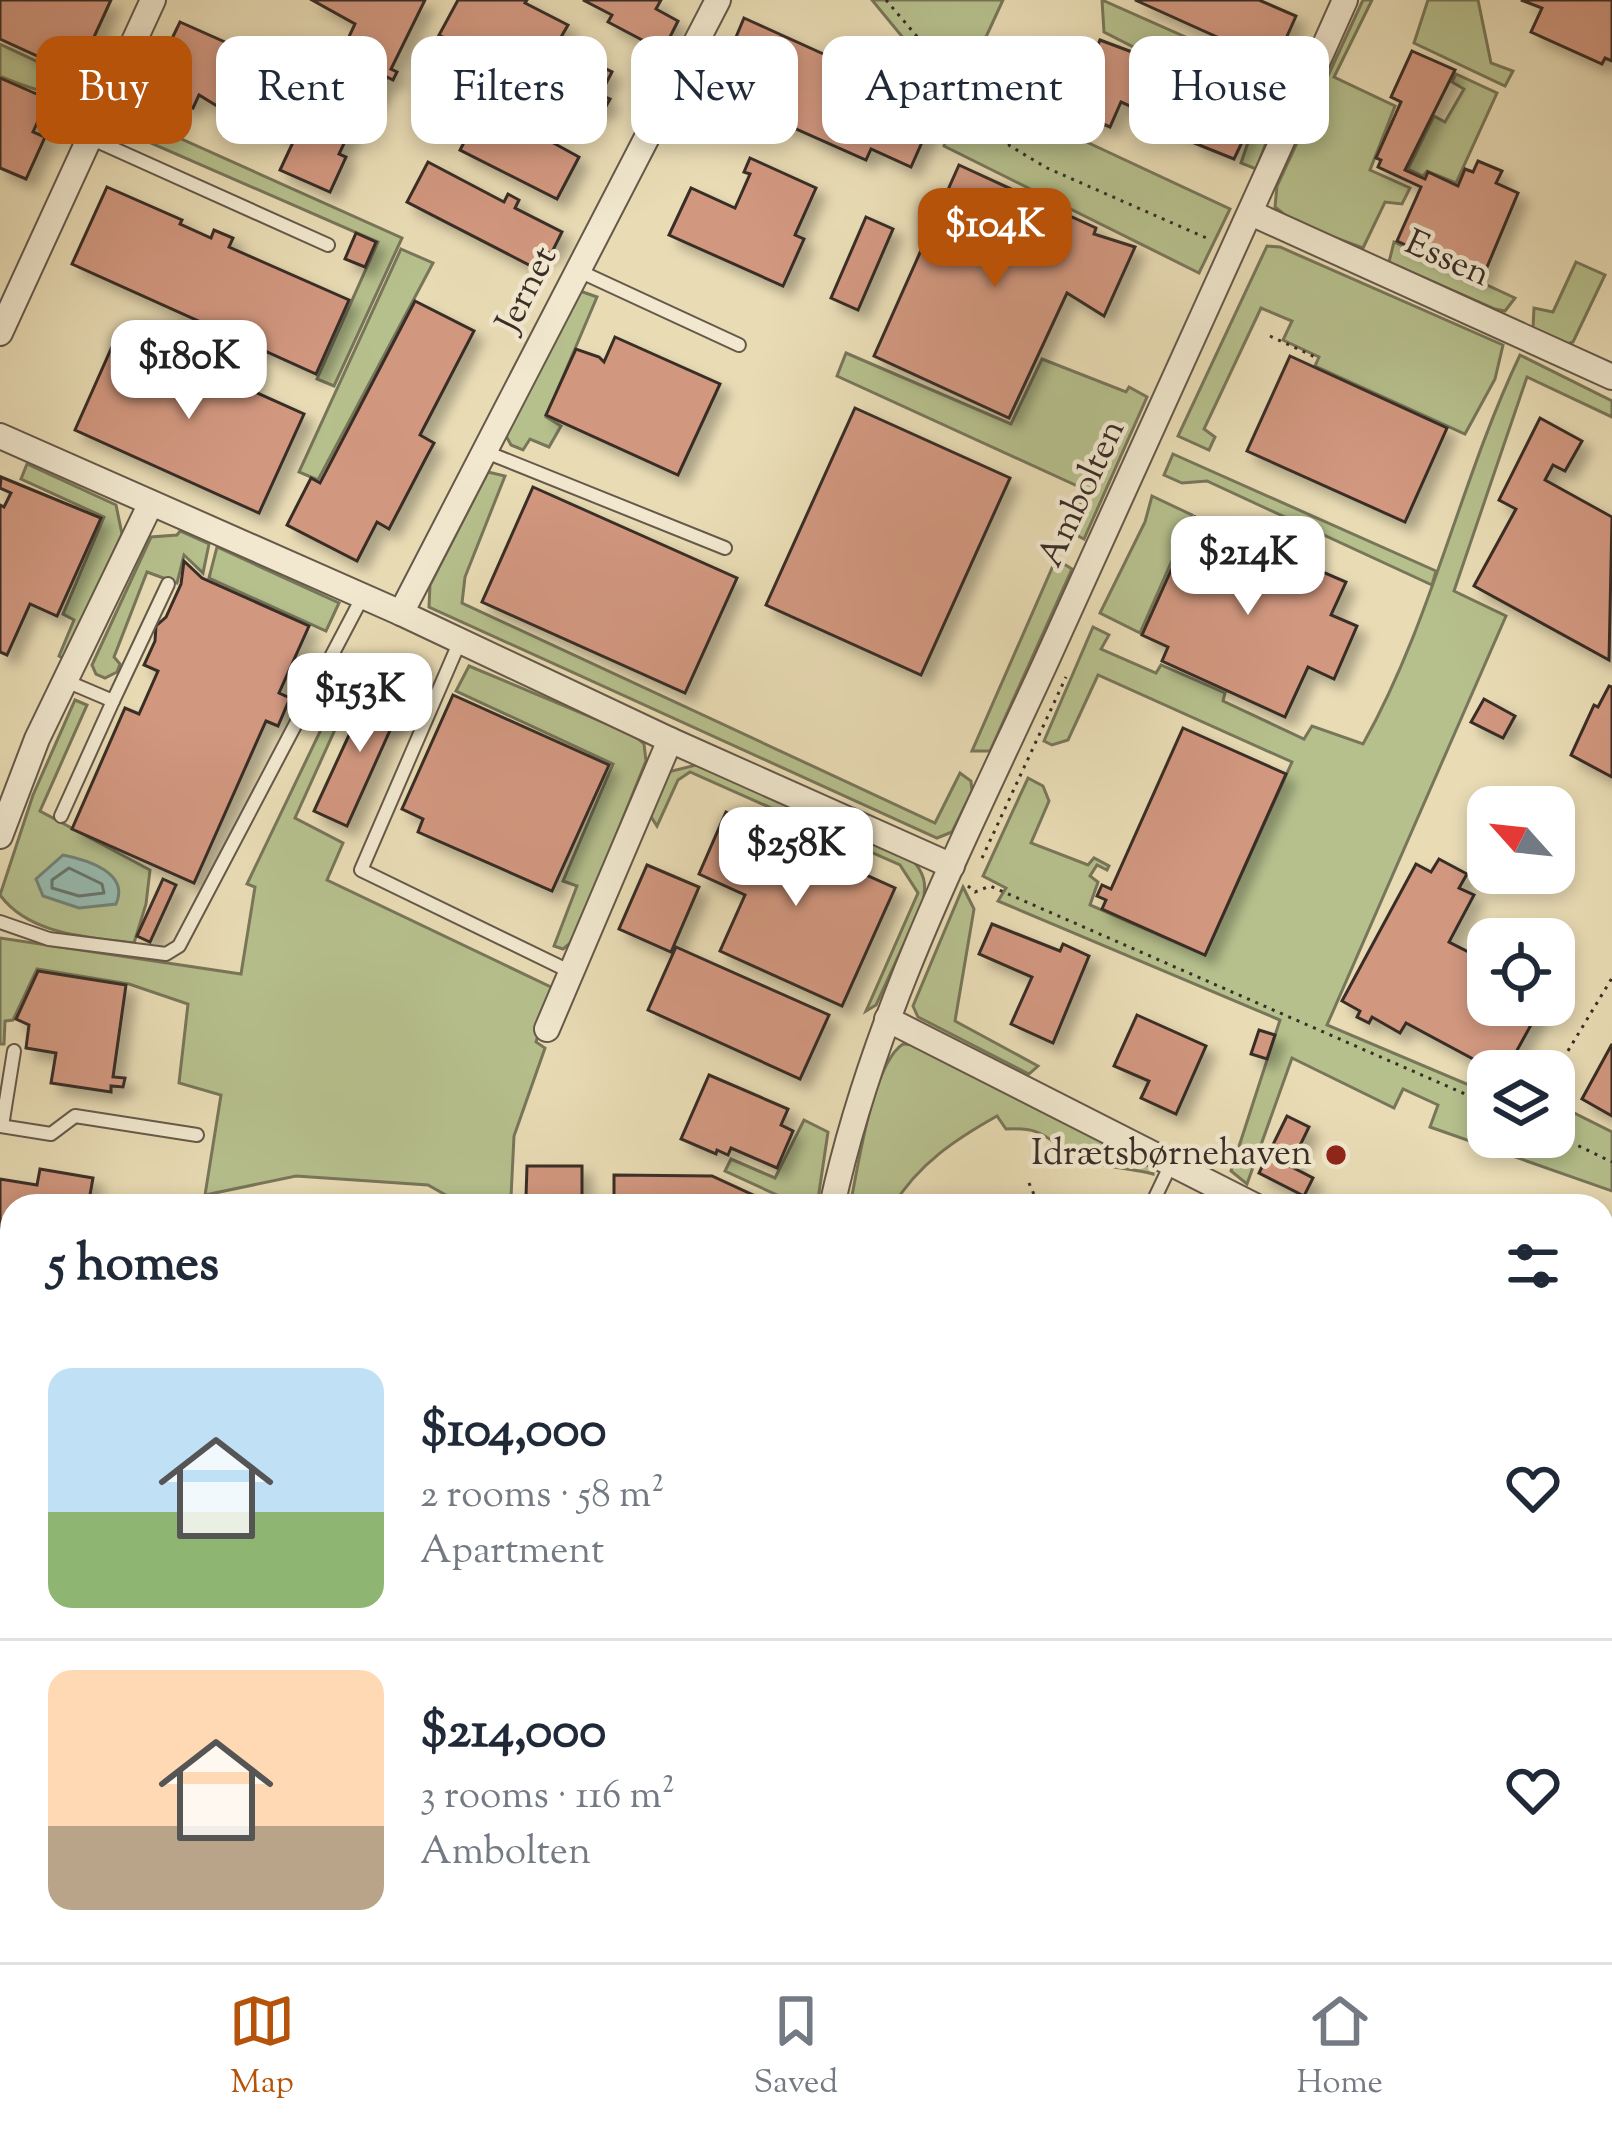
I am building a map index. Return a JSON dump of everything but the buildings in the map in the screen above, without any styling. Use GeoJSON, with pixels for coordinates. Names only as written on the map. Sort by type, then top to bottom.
{"type":"FeatureCollection","features":[{"type":"Feature","properties":{"kind":"street"},"geometry":{"type":"LineString","coordinates":[[137,36],[153,0]]}},
{"type":"Feature","properties":{"kind":"street","name":"Jernet"},"geometry":{"type":"LineString","coordinates":[[401,613],[718,0]]}},
{"type":"Feature","properties":{"kind":"street","name":"Ambolten"},"geometry":{"type":"LineString","coordinates":[[835,1194],[861,1092],[887,1019],[952,866],[1345,0]]}},
{"type":"Feature","properties":{"kind":"street"},"geometry":{"type":"LineString","coordinates":[[0,333],[87,144]]}},
{"type":"Feature","properties":{"kind":"street","name":"Essen"},"geometry":{"type":"LineString","coordinates":[[1251,213],[1612,376]]}},
{"type":"Feature","properties":{"kind":"street"},"geometry":{"type":"LineString","coordinates":[[0,436],[364,596],[952,866]]}},
{"type":"Feature","properties":{"kind":"street"},"geometry":{"type":"LineString","coordinates":[[0,836],[37,740],[151,503]]}},
{"type":"Feature","properties":{"kind":"street"},"geometry":{"type":"LineString","coordinates":[[547,1029],[670,740]]}},
{"type":"Feature","properties":{"kind":"street"},"geometry":{"type":"LineString","coordinates":[[887,1019],[1171,1163],[1212,1194]]}},
{"type":"Feature","properties":{"kind":"lane"},"geometry":{"type":"LineString","coordinates":[[103,144],[328,245]]}},
{"type":"Feature","properties":{"kind":"lane"},"geometry":{"type":"LineString","coordinates":[[578,271],[739,345]]}},
{"type":"Feature","properties":{"kind":"lane"},"geometry":{"type":"LineString","coordinates":[[485,451],[725,548]]}},
{"type":"Feature","properties":{"kind":"lane"},"geometry":{"type":"LineString","coordinates":[[61,816],[168,584]]}},
{"type":"Feature","properties":{"kind":"lane"},"geometry":{"type":"LineString","coordinates":[[0,922],[49,939],[166,954],[179,946],[364,596]]}},
{"type":"Feature","properties":{"kind":"lane"},"geometry":{"type":"LineString","coordinates":[[460,640],[361,870],[571,972]]}},
{"type":"Feature","properties":{"kind":"lane"},"geometry":{"type":"LineString","coordinates":[[65,680],[113,701]]}},
{"type":"Feature","properties":{"kind":"lane"},"geometry":{"type":"LineString","coordinates":[[14,1051],[1,1126],[51,1134],[75,1116],[196,1135]]}},
{"type":"Feature","properties":{"kind":"lane"},"geometry":{"type":"LineString","coordinates":[[1157,1194],[1171,1163]]}},
{"type":"Feature","properties":{"kind":"path"},"geometry":{"type":"LineString","coordinates":[[886,0],[1010,146],[1047,168],[1235,250]]}},
{"type":"Feature","properties":{"kind":"path"},"geometry":{"type":"LineString","coordinates":[[1270,336],[1315,357]]}},
{"type":"Feature","properties":{"kind":"path"},"geometry":{"type":"LineString","coordinates":[[952,866],[975,892],[990,886],[1467,1095]]}},
{"type":"Feature","properties":{"kind":"path"},"geometry":{"type":"LineString","coordinates":[[1568,1050],[1612,978]]}},
{"type":"Feature","properties":{"kind":"path"},"geometry":{"type":"LineString","coordinates":[[1575,1144],[1612,1162]]}},
{"type":"Feature","properties":{"kind":"path"},"geometry":{"type":"LineString","coordinates":[[1029,1184],[1034,1194]]}},
{"type":"Feature","properties":{"kind":"green space"},"geometry":{"type":"Polygon","coordinates":[[[872,0],[1003,0],[986,36],[902,36],[872,0]]]}},
{"type":"Feature","properties":{"kind":"green space"},"geometry":{"type":"Polygon","coordinates":[[[1102,0],[1183,36],[1129,36],[1129,45],[1104,32],[1102,0]]]}},
{"type":"Feature","properties":{"kind":"green space"},"geometry":{"type":"Polygon","coordinates":[[[1363,0],[1372,0],[1334,77],[1395,106],[1370,170],[1410,188],[1402,204],[1385,202],[1363,248],[1295,223],[1275,207],[1277,186],[1296,144],[1329,144],[1329,74],[1363,0]]]}},
{"type":"Feature","properties":{"kind":"green space"},"geometry":{"type":"Polygon","coordinates":[[[1428,0],[1478,0],[1491,63],[1513,71],[1505,86],[1414,43],[1428,0]]]}},
{"type":"Feature","properties":{"kind":"green space"},"geometry":{"type":"Polygon","coordinates":[[[0,44],[36,61],[36,89],[0,76],[0,44]]]}},
{"type":"Feature","properties":{"kind":"green space"},"geometry":{"type":"Polygon","coordinates":[[[1456,74],[1497,93],[1456,183],[1408,169],[1434,116],[1445,122],[1464,89],[1452,82],[1456,74]]]}},
{"type":"Feature","properties":{"kind":"green space"},"geometry":{"type":"Polygon","coordinates":[[[153,144],[192,144],[402,238],[334,386],[317,379],[378,242],[153,144]]]}},
{"type":"Feature","properties":{"kind":"green space"},"geometry":{"type":"Polygon","coordinates":[[[1091,144],[1230,209],[1199,273],[944,146],[1091,144]]]}},
{"type":"Feature","properties":{"kind":"green space"},"geometry":{"type":"Polygon","coordinates":[[[1247,144],[1266,144],[1256,169],[1241,163],[1247,144]]]}},
{"type":"Feature","properties":{"kind":"green space"},"geometry":{"type":"Polygon","coordinates":[[[1394,242],[1515,298],[1505,311],[1495,309],[1389,262],[1394,242]]]}},
{"type":"Feature","properties":{"kind":"green space"},"geometry":{"type":"Polygon","coordinates":[[[1267,246],[1280,247],[1503,345],[1495,379],[1465,434],[1315,366],[1319,357],[1283,340],[1292,321],[1261,308],[1204,429],[1215,437],[1209,450],[1178,436],[1267,246]]]}},
{"type":"Feature","properties":{"kind":"green space"},"geometry":{"type":"Polygon","coordinates":[[[401,249],[433,263],[318,480],[299,472],[401,249]]]}},
{"type":"Feature","properties":{"kind":"green space"},"geometry":{"type":"Polygon","coordinates":[[[1576,262],[1605,275],[1573,342],[1567,344],[1533,328],[1534,308],[1553,312],[1576,262]]]}},
{"type":"Feature","properties":{"kind":"green space"},"geometry":{"type":"Polygon","coordinates":[[[580,291],[597,297],[546,417],[561,426],[549,447],[530,439],[523,450],[511,445],[505,434],[580,291]]]}},
{"type":"Feature","properties":{"kind":"green space"},"geometry":{"type":"Polygon","coordinates":[[[846,353],[1011,424],[1042,359],[1147,397],[1084,539],[1068,531],[1086,490],[837,376],[846,353]]]}},
{"type":"Feature","properties":{"kind":"green space"},"geometry":{"type":"Polygon","coordinates":[[[1520,355],[1612,401],[1612,417],[1527,377],[1454,591],[1506,616],[1327,1025],[1467,1084],[1467,1140],[1430,1127],[1438,1105],[1403,1089],[1394,1108],[1292,1058],[1247,1184],[1231,1171],[1280,1020],[998,901],[1006,888],[983,876],[1028,778],[1043,786],[1049,801],[1031,843],[1088,865],[1094,858],[1109,866],[1107,870],[1097,865],[1090,876],[1098,882],[1090,905],[1205,955],[1292,762],[1098,675],[1068,740],[1052,745],[1044,741],[1093,627],[1109,635],[1101,649],[1156,673],[1161,665],[1225,693],[1223,701],[1304,739],[1312,726],[1363,744],[1408,649],[1520,355]]]}},
{"type":"Feature","properties":{"kind":"green space"},"geometry":{"type":"Polygon","coordinates":[[[1173,454],[1436,571],[1432,585],[1207,481],[1182,483],[1164,475],[1173,454]]]}},
{"type":"Feature","properties":{"kind":"green space"},"geometry":{"type":"Polygon","coordinates":[[[27,464],[116,505],[122,534],[65,659],[59,656],[74,620],[63,614],[104,517],[21,479],[27,464]]]}},
{"type":"Feature","properties":{"kind":"green space"},"geometry":{"type":"Polygon","coordinates":[[[488,472],[505,476],[465,577],[462,603],[935,823],[960,773],[971,781],[972,791],[952,832],[937,838],[429,607],[430,585],[488,472]]]}},
{"type":"Feature","properties":{"kind":"green space"},"geometry":{"type":"Polygon","coordinates":[[[1152,496],[1192,515],[1140,633],[1100,613],[1145,522],[1152,496]]]}},
{"type":"Feature","properties":{"kind":"green space"},"geometry":{"type":"Polygon","coordinates":[[[180,531],[209,544],[203,573],[184,555],[177,583],[147,572],[114,657],[120,664],[117,672],[105,678],[96,674],[92,665],[151,537],[180,531]]]}},
{"type":"Feature","properties":{"kind":"green space"},"geometry":{"type":"Polygon","coordinates":[[[217,547],[339,603],[326,631],[209,578],[217,547]]]}},
{"type":"Feature","properties":{"kind":"green space"},"geometry":{"type":"Polygon","coordinates":[[[1056,559],[1072,569],[990,751],[972,751],[1056,559]]]}},
{"type":"Feature","properties":{"kind":"green space"},"geometry":{"type":"Polygon","coordinates":[[[469,666],[634,735],[644,744],[646,761],[574,940],[563,949],[554,946],[577,886],[563,881],[613,764],[456,691],[469,666]]]}},
{"type":"Feature","properties":{"kind":"green space"},"geometry":{"type":"Polygon","coordinates":[[[350,669],[361,672],[295,818],[343,843],[327,880],[553,988],[536,1042],[545,1048],[514,1136],[511,1194],[444,1194],[428,1185],[296,1176],[205,1194],[221,1095],[179,1083],[188,1004],[129,984],[37,969],[13,1020],[5,1021],[4,1044],[0,1044],[0,938],[241,974],[255,887],[247,884],[350,669]]]}},
{"type":"Feature","properties":{"kind":"green space"},"geometry":{"type":"Polygon","coordinates":[[[75,700],[87,705],[40,811],[150,870],[134,943],[43,926],[27,919],[0,895],[33,795],[75,700]]]}},
{"type":"Feature","properties":{"kind":"green space"},"geometry":{"type":"Polygon","coordinates":[[[700,764],[915,863],[922,873],[923,902],[876,1005],[866,1011],[918,893],[900,865],[690,772],[678,780],[657,826],[650,815],[668,772],[700,764]]]}},
{"type":"Feature","properties":{"kind":"green space"},"geometry":{"type":"Polygon","coordinates":[[[963,887],[974,909],[955,1021],[1038,1066],[1029,1074],[918,1017],[913,1006],[963,887]]]}},
{"type":"Feature","properties":{"kind":"green space"},"geometry":{"type":"Polygon","coordinates":[[[903,1044],[917,1045],[1153,1166],[1153,1174],[1084,1160],[1037,1132],[1006,1129],[997,1116],[939,1154],[902,1194],[852,1194],[875,1094],[892,1055],[903,1044]]]}},
{"type":"Feature","properties":{"kind":"green space"},"geometry":{"type":"Polygon","coordinates":[[[1575,1114],[1612,1132],[1612,1191],[1518,1158],[1575,1158],[1575,1114]]]}},
{"type":"Feature","properties":{"kind":"green space"},"geometry":{"type":"Polygon","coordinates":[[[804,1120],[828,1132],[819,1194],[775,1194],[725,1171],[731,1159],[775,1178],[804,1120]]]}},
{"type":"Feature","properties":{"kind":"water"},"geometry":{"type":"Polygon","coordinates":[[[63,855],[112,876],[119,893],[116,904],[79,908],[43,896],[36,879],[63,855]]]}},
{"type":"Feature","properties":{"kind":"place","name":"Idrætsbørnehaven"},"geometry":{"type":"Point","coordinates":[1336,1155]}}]}
